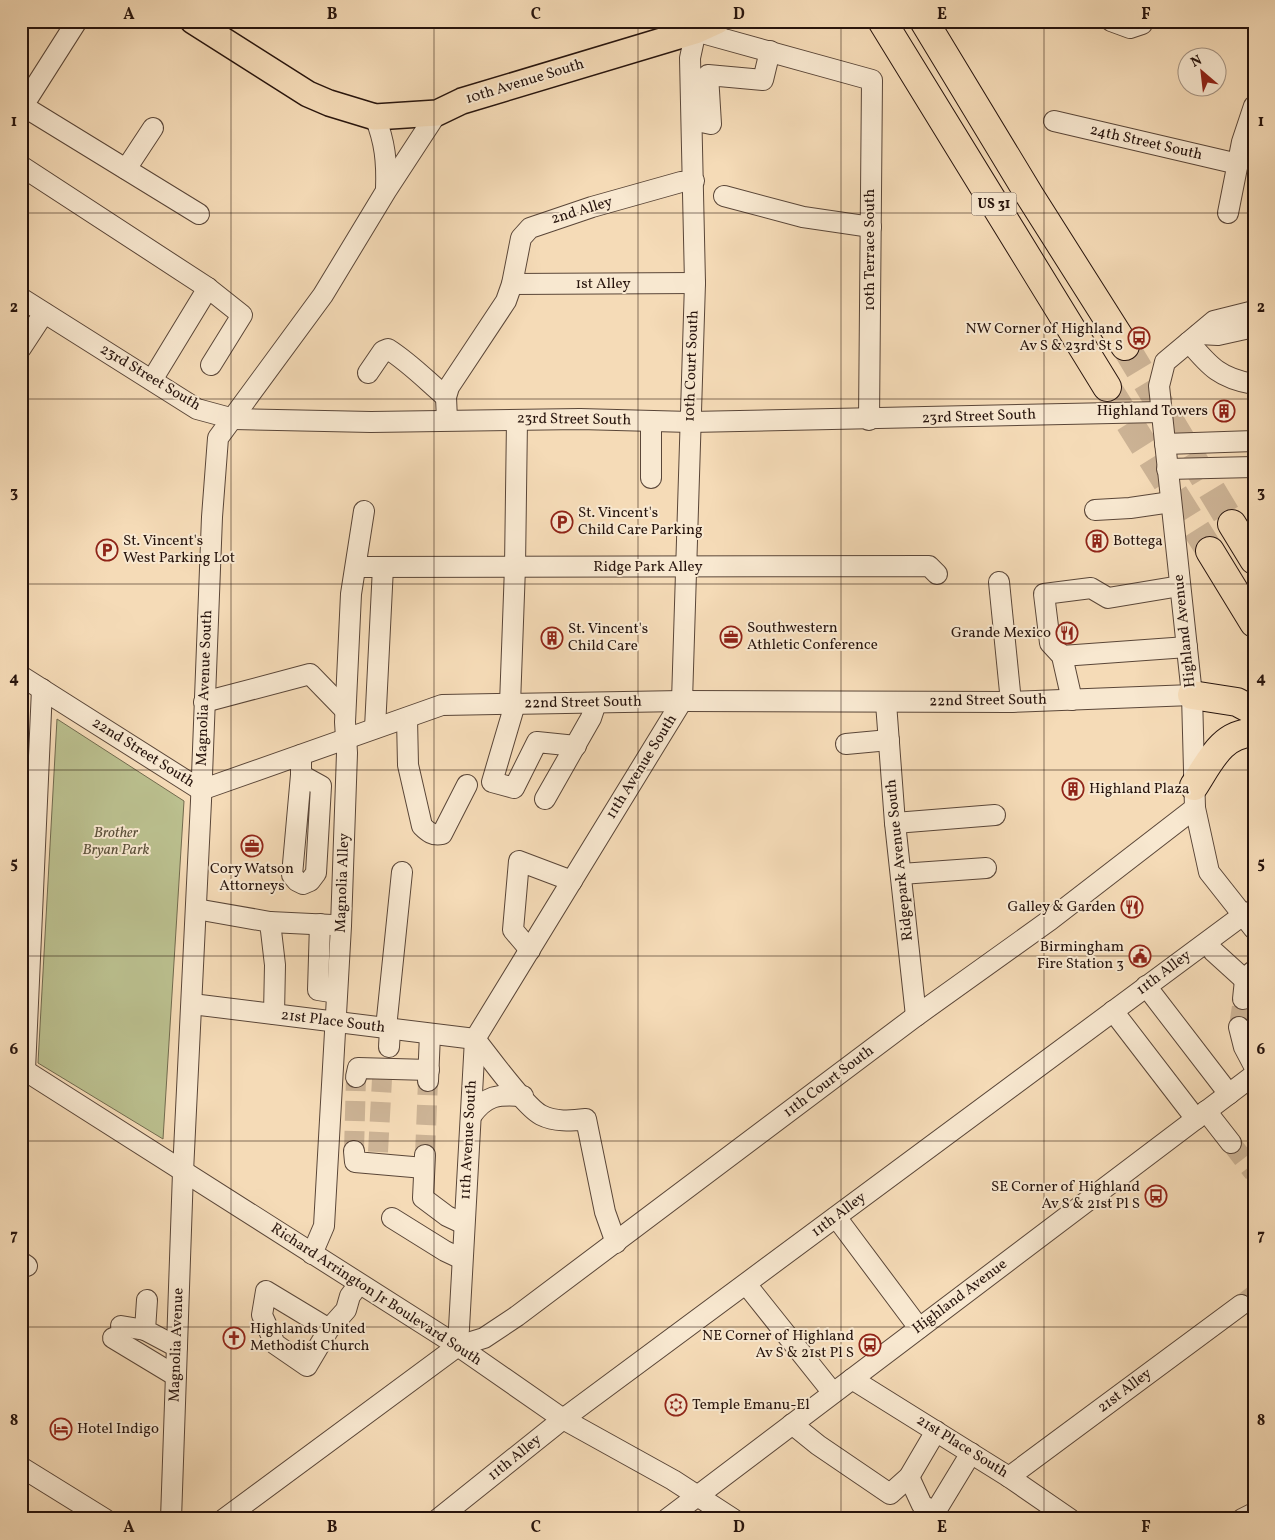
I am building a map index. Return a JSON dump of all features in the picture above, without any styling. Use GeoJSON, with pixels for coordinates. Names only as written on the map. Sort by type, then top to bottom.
{"type":"FeatureCollection","features":[{"type":"Feature","properties":{"kind":"highway","name":"US 31"},"geometry":{"type":"LineString","coordinates":[[882,21],[1107,387]]}},
{"type":"Feature","properties":{"kind":"highway","name":"US 31"},"geometry":{"type":"LineString","coordinates":[[924,21],[1030,196],[1125,346]]}},
{"type":"Feature","properties":{"kind":"highway"},"geometry":{"type":"LineString","coordinates":[[1232,524],[1254,560]]}},
{"type":"Feature","properties":{"kind":"highway"},"geometry":{"type":"LineString","coordinates":[[1210,551],[1254,623]]}},
{"type":"Feature","properties":{"kind":"highway"},"geometry":{"type":"LineString","coordinates":[[1192,695],[1237,702],[1254,711]]}},
{"type":"Feature","properties":{"kind":"highway"},"geometry":{"type":"LineString","coordinates":[[1194,797],[1225,742],[1240,734],[1254,733]]}},
{"type":"Feature","properties":{"kind":"main road"},"geometry":{"type":"LineString","coordinates":[[193,21],[308,94],[329,103],[375,117],[437,113]]}},
{"type":"Feature","properties":{"kind":"main road","name":"10th Avenue South"},"geometry":{"type":"LineString","coordinates":[[437,113],[462,101],[703,24]]}},
{"type":"Feature","properties":{"kind":"street"},"geometry":{"type":"LineString","coordinates":[[77,21],[22,108],[199,214]]}},
{"type":"Feature","properties":{"kind":"street"},"geometry":{"type":"LineString","coordinates":[[1111,21],[1130,28],[1142,24],[1143,21]]}},
{"type":"Feature","properties":{"kind":"street"},"geometry":{"type":"LineString","coordinates":[[699,74],[763,80],[770,51],[703,24]]}},
{"type":"Feature","properties":{"kind":"street","name":"10th Court South"},"geometry":{"type":"LineString","coordinates":[[682,701],[695,283],[692,120],[699,74],[690,58],[703,24]]}},
{"type":"Feature","properties":{"kind":"street","name":"10th Terrace South"},"geometry":{"type":"LineString","coordinates":[[770,51],[872,80],[869,420]]}},
{"type":"Feature","properties":{"kind":"street"},"geometry":{"type":"LineString","coordinates":[[1228,213],[1238,164],[1248,142],[1254,106]]}},
{"type":"Feature","properties":{"kind":"street"},"geometry":{"type":"LineString","coordinates":[[234,419],[322,295],[437,113]]}},
{"type":"Feature","properties":{"kind":"street"},"geometry":{"type":"LineString","coordinates":[[375,117],[384,141],[387,165],[386,191]]}},
{"type":"Feature","properties":{"kind":"street","name":"24th Street South"},"geometry":{"type":"LineString","coordinates":[[1054,121],[1238,164]]}},
{"type":"Feature","properties":{"kind":"street"},"geometry":{"type":"LineString","coordinates":[[126,170],[153,128]]}},
{"type":"Feature","properties":{"kind":"street"},"geometry":{"type":"LineString","coordinates":[[21,166],[208,288],[242,315],[211,365]]}},
{"type":"Feature","properties":{"kind":"street","name":"2nd Alley"},"geometry":{"type":"LineString","coordinates":[[446,397],[449,387],[506,301],[512,284],[521,238],[530,228],[592,207],[681,182],[694,181]]}},
{"type":"Feature","properties":{"kind":"street"},"geometry":{"type":"LineString","coordinates":[[724,196],[803,217],[871,227]]}},
{"type":"Feature","properties":{"kind":"street","name":"1st Alley"},"geometry":{"type":"LineString","coordinates":[[512,284],[695,283]]}},
{"type":"Feature","properties":{"kind":"street"},"geometry":{"type":"LineString","coordinates":[[152,380],[208,288]]}},
{"type":"Feature","properties":{"kind":"street","name":"23rd Street South"},"geometry":{"type":"LineString","coordinates":[[21,298],[197,409],[234,419],[690,422],[869,420],[1161,412]]}},
{"type":"Feature","properties":{"kind":"street","name":"Highland Avenue"},"geometry":{"type":"LineString","coordinates":[[1250,918],[1209,872],[1194,797],[1192,695],[1159,386],[1165,362],[1214,321],[1254,311]]}},
{"type":"Feature","properties":{"kind":"street"},"geometry":{"type":"LineString","coordinates":[[21,348],[44,313]]}},
{"type":"Feature","properties":{"kind":"street"},"geometry":{"type":"LineString","coordinates":[[1253,384],[1223,376],[1213,370],[1194,338],[1254,327]]}},
{"type":"Feature","properties":{"kind":"street"},"geometry":{"type":"LineString","coordinates":[[368,372],[383,351],[388,349],[410,362],[418,373],[446,397],[447,420]]}},
{"type":"Feature","properties":{"kind":"street","name":"Magnolia Avenue South"},"geometry":{"type":"LineString","coordinates":[[183,1172],[192,1004],[212,517],[218,438],[234,419]]}},
{"type":"Feature","properties":{"kind":"street"},"geometry":{"type":"LineString","coordinates":[[517,420],[512,704],[492,782],[514,788],[537,742],[576,746]]}},
{"type":"Feature","properties":{"kind":"street"},"geometry":{"type":"LineString","coordinates":[[651,421],[651,478]]}},
{"type":"Feature","properties":{"kind":"street"},"geometry":{"type":"LineString","coordinates":[[1165,444],[1254,441]]}},
{"type":"Feature","properties":{"kind":"street"},"geometry":{"type":"LineString","coordinates":[[1167,469],[1254,467]]}},
{"type":"Feature","properties":{"kind":"street"},"geometry":{"type":"LineString","coordinates":[[1096,510],[1130,508],[1171,502]]}},
{"type":"Feature","properties":{"kind":"street","name":"Magnolia Alley"},"geometry":{"type":"LineString","coordinates":[[312,1254],[324,1226],[341,1053],[337,1022],[337,993],[347,753],[345,710],[351,594],[364,511]]}},
{"type":"Feature","properties":{"kind":"street","name":"Ridge Park Alley"},"geometry":{"type":"LineString","coordinates":[[356,567],[929,566],[936,574]]}},
{"type":"Feature","properties":{"kind":"street"},"geometry":{"type":"LineString","coordinates":[[375,728],[383,568]]}},
{"type":"Feature","properties":{"kind":"street"},"geometry":{"type":"LineString","coordinates":[[999,582],[1011,702]]}},
{"type":"Feature","properties":{"kind":"street"},"geometry":{"type":"LineString","coordinates":[[1072,700],[1062,656],[1050,643],[1044,594],[1091,588],[1108,598],[1180,586]]}},
{"type":"Feature","properties":{"kind":"street"},"geometry":{"type":"LineString","coordinates":[[1062,656],[1187,647]]}},
{"type":"Feature","properties":{"kind":"street"},"geometry":{"type":"LineString","coordinates":[[204,702],[310,674],[345,710]]}},
{"type":"Feature","properties":{"kind":"street","name":"22nd Street South"},"geometry":{"type":"LineString","coordinates":[[21,676],[201,790],[301,765],[345,738],[442,705],[682,701],[1011,702],[1192,695]]}},
{"type":"Feature","properties":{"kind":"street"},"geometry":{"type":"LineString","coordinates":[[23,1072],[28,874],[42,689]]}},
{"type":"Feature","properties":{"kind":"street","name":"11th Avenue South"},"geometry":{"type":"LineString","coordinates":[[458,1346],[475,1039],[682,701]]}},
{"type":"Feature","properties":{"kind":"street"},"geometry":{"type":"LineString","coordinates":[[545,799],[592,718],[596,703]]}},
{"type":"Feature","properties":{"kind":"street","name":"Ridgepark Avenue South"},"geometry":{"type":"LineString","coordinates":[[886,703],[895,823],[916,1016]]}},
{"type":"Feature","properties":{"kind":"street"},"geometry":{"type":"LineString","coordinates":[[407,718],[408,765],[422,826],[436,835],[442,834],[467,785]]}},
{"type":"Feature","properties":{"kind":"street"},"geometry":{"type":"LineString","coordinates":[[846,744],[888,740]]}},
{"type":"Feature","properties":{"kind":"street","name":"11th Court South"},"geometry":{"type":"LineString","coordinates":[[458,1346],[484,1338],[616,1243],[916,1016],[1050,920],[1194,797]]}},
{"type":"Feature","properties":{"kind":"street"},"geometry":{"type":"LineString","coordinates":[[895,823],[995,815]]}},
{"type":"Feature","properties":{"kind":"street"},"geometry":{"type":"LineString","coordinates":[[530,950],[512,930],[519,861],[572,881]]}},
{"type":"Feature","properties":{"kind":"street"},"geometry":{"type":"LineString","coordinates":[[900,874],[986,868]]}},
{"type":"Feature","properties":{"kind":"street"},"geometry":{"type":"LineString","coordinates":[[388,1034],[402,872]]}},
{"type":"Feature","properties":{"kind":"street"},"geometry":{"type":"LineString","coordinates":[[196,910],[270,922],[341,926]]}},
{"type":"Feature","properties":{"kind":"street","name":"11th Alley"},"geometry":{"type":"LineString","coordinates":[[438,1519],[563,1419],[1146,986],[1250,918]]}},
{"type":"Feature","properties":{"kind":"street"},"geometry":{"type":"LineString","coordinates":[[270,922],[275,965],[274,1014]]}},
{"type":"Feature","properties":{"kind":"street"},"geometry":{"type":"LineString","coordinates":[[320,924],[318,990],[337,993]]}},
{"type":"Feature","properties":{"kind":"street"},"geometry":{"type":"LineString","coordinates":[[1212,952],[1247,983]]}},
{"type":"Feature","properties":{"kind":"street"},"geometry":{"type":"LineString","coordinates":[[1146,986],[1229,1094]]}},
{"type":"Feature","properties":{"kind":"street","name":"21st Place South"},"geometry":{"type":"LineString","coordinates":[[192,1004],[337,1022],[388,1034],[430,1034],[475,1039]]}},
{"type":"Feature","properties":{"kind":"street"},"geometry":{"type":"LineString","coordinates":[[1113,1011],[1201,1115],[1231,1143]]}},
{"type":"Feature","properties":{"kind":"street"},"geometry":{"type":"LineString","coordinates":[[1239,1027],[1244,1047],[1254,1066]]}},
{"type":"Feature","properties":{"kind":"street"},"geometry":{"type":"LineString","coordinates":[[356,1077],[358,1068],[382,1074],[428,1075],[430,1034]]}},
{"type":"Feature","properties":{"kind":"street"},"geometry":{"type":"LineString","coordinates":[[475,1039],[522,1096],[540,1114],[565,1122],[586,1120],[605,1212],[616,1243]]}},
{"type":"Feature","properties":{"kind":"street","name":"Richard Arrington Jr Boulevard South"},"geometry":{"type":"LineString","coordinates":[[23,1072],[312,1254],[354,1290],[458,1346],[563,1419],[673,1480],[733,1519]]}},
{"type":"Feature","properties":{"kind":"street","name":"Highland Avenue"},"geometry":{"type":"LineString","coordinates":[[667,1519],[1254,1075]]}},
{"type":"Feature","properties":{"kind":"street"},"geometry":{"type":"LineString","coordinates":[[471,1116],[480,1103],[496,1096],[522,1096]]}},
{"type":"Feature","properties":{"kind":"street"},"geometry":{"type":"LineString","coordinates":[[354,1151],[355,1162],[378,1158],[424,1161],[422,1198],[447,1216],[464,1224]]}},
{"type":"Feature","properties":{"kind":"street","name":"Magnolia Avenue"},"geometry":{"type":"LineString","coordinates":[[171,1519],[183,1172]]}},
{"type":"Feature","properties":{"kind":"street"},"geometry":{"type":"LineString","coordinates":[[836,1217],[919,1328]]}},
{"type":"Feature","properties":{"kind":"street"},"geometry":{"type":"LineString","coordinates":[[392,1218],[444,1251],[462,1259]]}},
{"type":"Feature","properties":{"kind":"street"},"geometry":{"type":"LineString","coordinates":[[746,1284],[832,1393]]}},
{"type":"Feature","properties":{"kind":"street"},"geometry":{"type":"LineString","coordinates":[[329,1329],[266,1291],[262,1315],[275,1344],[307,1366],[329,1329],[346,1310],[354,1290]]}},
{"type":"Feature","properties":{"kind":"street"},"geometry":{"type":"LineString","coordinates":[[145,1330],[147,1300]]}},
{"type":"Feature","properties":{"kind":"street","name":"21st Alley"},"geometry":{"type":"LineString","coordinates":[[1009,1477],[1241,1305]]}},
{"type":"Feature","properties":{"kind":"street"},"geometry":{"type":"LineString","coordinates":[[176,1376],[117,1332],[145,1330],[177,1348]]}},
{"type":"Feature","properties":{"kind":"street"},"geometry":{"type":"LineString","coordinates":[[224,1519],[458,1346]]}},
{"type":"Feature","properties":{"kind":"street","name":"21st Place South"},"geometry":{"type":"LineString","coordinates":[[852,1379],[1009,1477],[1070,1519]]}},
{"type":"Feature","properties":{"kind":"street"},"geometry":{"type":"LineString","coordinates":[[792,1424],[818,1445],[890,1494],[909,1477],[936,1431]]}},
{"type":"Feature","properties":{"kind":"street"},"geometry":{"type":"LineString","coordinates":[[909,1477],[919,1509],[933,1511],[938,1509],[971,1453]]}},
{"type":"Feature","properties":{"kind":"street"},"geometry":{"type":"LineString","coordinates":[[21,1467],[105,1519]]}},
{"type":"Feature","properties":{"kind":"street"},"geometry":{"type":"LineString","coordinates":[[1242,1519],[1254,1513]]}},
{"type":"Feature","properties":{"kind":"green space","name":"Brother Bryan Park"},"geometry":{"type":"Polygon","coordinates":[[[57,719],[184,801],[163,1139],[38,1063],[57,719]]]}},
{"type":"Feature","properties":{"kind":"tunnel"},"geometry":{"type":"LineString","coordinates":[[1125,346],[1232,524]]}},
{"type":"Feature","properties":{"kind":"tunnel"},"geometry":{"type":"LineString","coordinates":[[1107,387],[1210,551]]}},
{"type":"Feature","properties":{"kind":"tunnel"},"geometry":{"type":"LineString","coordinates":[[1239,1027],[1243,999]]}},
{"type":"Feature","properties":{"kind":"tunnel"},"geometry":{"type":"LineString","coordinates":[[354,1151],[356,1077]]}},
{"type":"Feature","properties":{"kind":"tunnel"},"geometry":{"type":"LineString","coordinates":[[378,1152],[382,1079]]}},
{"type":"Feature","properties":{"kind":"tunnel"},"geometry":{"type":"LineString","coordinates":[[425,1155],[428,1081]]}},
{"type":"Feature","properties":{"kind":"tunnel"},"geometry":{"type":"LineString","coordinates":[[1231,1143],[1254,1173]]}},
{"type":"Feature","properties":{"kind":"tunnel"},"geometry":{"type":"LineString","coordinates":[[1241,1305],[1254,1295]]}},
{"type":"Feature","properties":{"kind":"place","name":"NW Corner of Highland Av S & 23rd St S"},"geometry":{"type":"Point","coordinates":[1139,338]}},
{"type":"Feature","properties":{"kind":"place","name":"Highland Towers"},"geometry":{"type":"Point","coordinates":[1224,411]}},
{"type":"Feature","properties":{"kind":"place","name":"St. Vincent's Child Care Parking"},"geometry":{"type":"Point","coordinates":[562,522]}},
{"type":"Feature","properties":{"kind":"place","name":"Bottega"},"geometry":{"type":"Point","coordinates":[1097,541]}},
{"type":"Feature","properties":{"kind":"place","name":"St. Vincent's West Parking Lot"},"geometry":{"type":"Point","coordinates":[107,550]}},
{"type":"Feature","properties":{"kind":"place","name":"Grande Mexico"},"geometry":{"type":"Point","coordinates":[1067,633]}},
{"type":"Feature","properties":{"kind":"place","name":"Southwestern Athletic Conference"},"geometry":{"type":"Point","coordinates":[731,637]}},
{"type":"Feature","properties":{"kind":"place","name":"St. Vincent's Child Care"},"geometry":{"type":"Point","coordinates":[552,638]}},
{"type":"Feature","properties":{"kind":"place","name":"Highland Plaza"},"geometry":{"type":"Point","coordinates":[1073,789]}},
{"type":"Feature","properties":{"kind":"place","name":"Cory Watson Attorneys"},"geometry":{"type":"Point","coordinates":[252,846]}},
{"type":"Feature","properties":{"kind":"place","name":"Galley & Garden"},"geometry":{"type":"Point","coordinates":[1132,907]}},
{"type":"Feature","properties":{"kind":"place","name":"Birmingham Fire Station 3"},"geometry":{"type":"Point","coordinates":[1140,956]}},
{"type":"Feature","properties":{"kind":"place","name":"SE Corner of Highland Av S & 21st Pl S"},"geometry":{"type":"Point","coordinates":[1156,1196]}},
{"type":"Feature","properties":{"kind":"place","name":"Highlands United Methodist Church"},"geometry":{"type":"Point","coordinates":[234,1338]}},
{"type":"Feature","properties":{"kind":"place","name":"NE Corner of Highland Av S & 21st Pl S"},"geometry":{"type":"Point","coordinates":[870,1345]}},
{"type":"Feature","properties":{"kind":"place","name":"Temple Emanu-El"},"geometry":{"type":"Point","coordinates":[676,1405]}},
{"type":"Feature","properties":{"kind":"place","name":"Hotel Indigo"},"geometry":{"type":"Point","coordinates":[61,1429]}}]}
